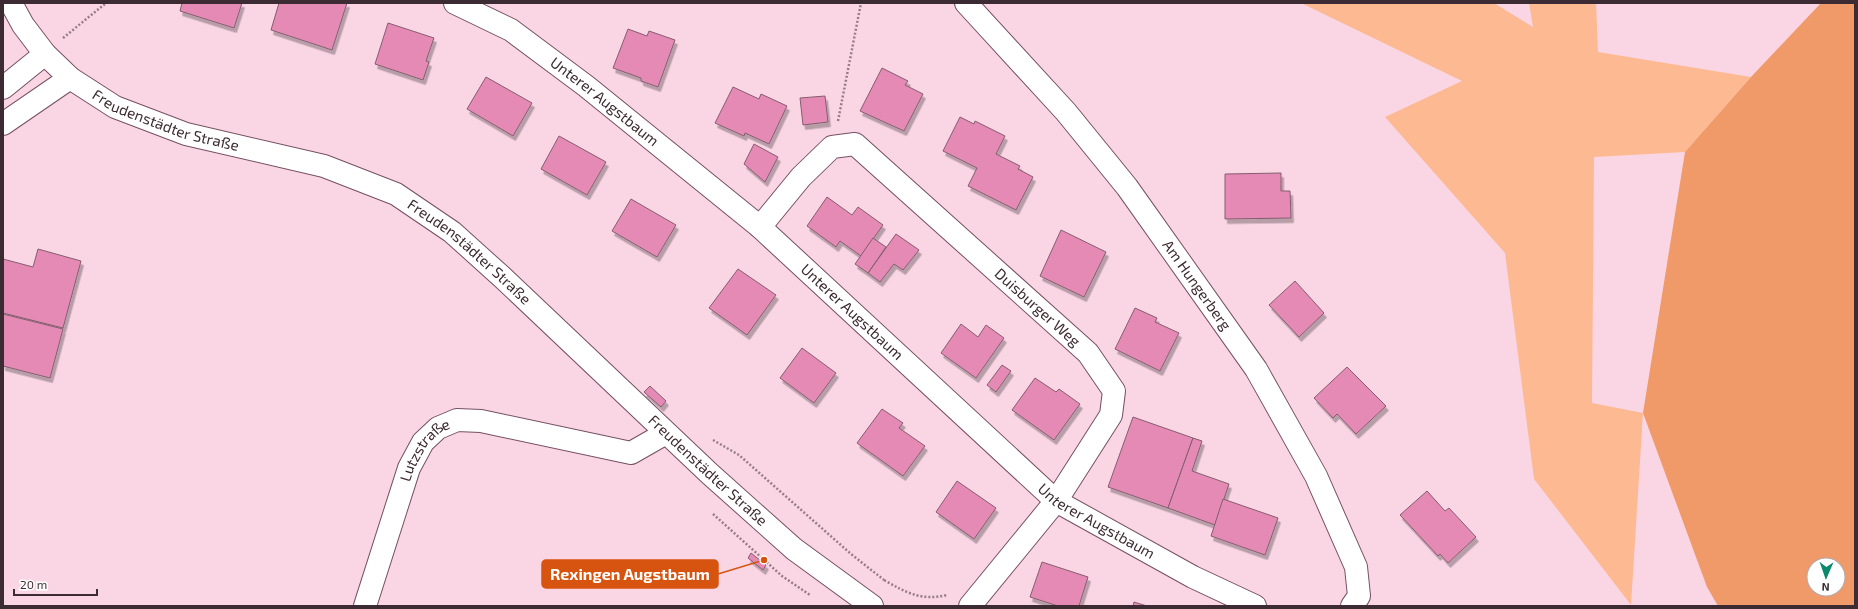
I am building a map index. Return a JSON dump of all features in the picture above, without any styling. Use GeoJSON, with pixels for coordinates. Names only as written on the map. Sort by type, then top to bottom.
{"type":"FeatureCollection","features":[{"type":"Feature","properties":{"kind":"street","name":"Freudenstädter Straße"},"geometry":{"type":"LineString","coordinates":[[11,3],[23,25],[45,54],[70,78],[115,107],[186,134],[324,166],[396,194],[452,232],[502,277],[666,433],[794,548],[870,605]]}},
{"type":"Feature","properties":{"kind":"street","name":"Unterer Augstbaum"},"geometry":{"type":"LineString","coordinates":[[455,3],[512,30],[586,86],[760,227],[1056,502],[1193,577],[1256,606]]}},
{"type":"Feature","properties":{"kind":"street","name":"Am Hungerberg"},"geometry":{"type":"LineString","coordinates":[[966,3],[1066,112],[1127,187],[1256,369],[1316,476],[1356,567],[1359,596],[1352,606]]}},
{"type":"Feature","properties":{"kind":"street"},"geometry":{"type":"LineString","coordinates":[[3,88],[45,54]]}},
{"type":"Feature","properties":{"kind":"street"},"geometry":{"type":"LineString","coordinates":[[3,124],[70,78]]}},
{"type":"Feature","properties":{"kind":"street","name":"Duisburger Weg"},"geometry":{"type":"LineString","coordinates":[[832,147],[854,144],[1088,353],[1114,391],[1111,415],[1056,502],[970,606]]}},
{"type":"Feature","properties":{"kind":"street"},"geometry":{"type":"LineString","coordinates":[[760,227],[801,177],[832,147]]}},
{"type":"Feature","properties":{"kind":"street","name":"Lutzstraße"},"geometry":{"type":"LineString","coordinates":[[365,606],[409,468],[423,442],[438,428],[457,420],[481,421],[631,452],[666,433]]}},
{"type":"Feature","properties":{"kind":"path"},"geometry":{"type":"LineString","coordinates":[[45,54],[106,3]]}},
{"type":"Feature","properties":{"kind":"path"},"geometry":{"type":"LineString","coordinates":[[832,147],[861,3]]}},
{"type":"Feature","properties":{"kind":"path"},"geometry":{"type":"LineString","coordinates":[[707,436],[738,455],[851,554],[884,580],[909,594],[927,598],[986,586]]}},
{"type":"Feature","properties":{"kind":"path"},"geometry":{"type":"LineString","coordinates":[[870,605],[884,580]]}},
{"type":"Feature","properties":{"kind":"shaded area"},"geometry":{"type":"Polygon","coordinates":[[[1301,3],[1494,3],[1533,27],[1529,3],[1596,3],[1598,52],[1751,77],[1685,152],[1594,157],[1592,403],[1643,413],[1631,605],[1534,479],[1505,253],[1385,117],[1462,81],[1301,3]]]}},
{"type":"Feature","properties":{"kind":"shaded area"},"geometry":{"type":"Polygon","coordinates":[[[1821,3],[1855,3],[1855,606],[1718,606],[1707,587],[1643,413],[1685,152],[1751,77],[1821,3]]]}},
{"type":"Feature","properties":{"kind":"building"},"geometry":{"type":"Polygon","coordinates":[[[182,3],[242,3],[234,28],[180,11],[182,3]]]}},
{"type":"Feature","properties":{"kind":"building"},"geometry":{"type":"Polygon","coordinates":[[[279,3],[347,3],[332,50],[271,30],[279,3]]]}},
{"type":"Feature","properties":{"kind":"building"},"geometry":{"type":"Polygon","coordinates":[[[388,23],[434,38],[426,61],[429,62],[423,80],[375,64],[388,23]]]}},
{"type":"Feature","properties":{"kind":"building"},"geometry":{"type":"Polygon","coordinates":[[[628,29],[647,36],[649,31],[675,40],[658,87],[641,81],[641,78],[613,68],[628,29]]]}},
{"type":"Feature","properties":{"kind":"building"},"geometry":{"type":"Polygon","coordinates":[[[882,68],[908,81],[905,85],[923,94],[904,131],[860,111],[882,68]]]}},
{"type":"Feature","properties":{"kind":"building"},"geometry":{"type":"Polygon","coordinates":[[[486,77],[532,103],[513,136],[467,109],[486,77]]]}},
{"type":"Feature","properties":{"kind":"building"},"geometry":{"type":"Polygon","coordinates":[[[733,87],[759,99],[761,94],[787,106],[769,144],[745,133],[744,136],[715,123],[733,87]]]}},
{"type":"Feature","properties":{"kind":"building"},"geometry":{"type":"Polygon","coordinates":[[[825,96],[828,122],[803,125],[800,98],[825,96]]]}},
{"type":"Feature","properties":{"kind":"building"},"geometry":{"type":"Polygon","coordinates":[[[960,117],[974,124],[975,121],[1005,136],[996,154],[1020,166],[1018,169],[1033,177],[1016,210],[968,186],[977,168],[943,151],[960,117]]]}},
{"type":"Feature","properties":{"kind":"building"},"geometry":{"type":"Polygon","coordinates":[[[559,136],[606,162],[587,195],[541,169],[559,136]]]}},
{"type":"Feature","properties":{"kind":"building"},"geometry":{"type":"Polygon","coordinates":[[[754,144],[778,157],[765,182],[744,164],[754,144]]]}},
{"type":"Feature","properties":{"kind":"building"},"geometry":{"type":"Polygon","coordinates":[[[1281,173],[1281,191],[1290,191],[1291,218],[1225,219],[1225,174],[1281,173]]]}},
{"type":"Feature","properties":{"kind":"building"},"geometry":{"type":"Polygon","coordinates":[[[827,197],[852,215],[858,207],[883,225],[861,256],[840,241],[836,247],[807,226],[827,197]]]}},
{"type":"Feature","properties":{"kind":"building"},"geometry":{"type":"Polygon","coordinates":[[[631,199],[676,225],[657,257],[612,231],[631,199]]]}},
{"type":"Feature","properties":{"kind":"building"},"geometry":{"type":"Polygon","coordinates":[[[1061,230],[1106,252],[1084,297],[1040,276],[1061,230]]]}},
{"type":"Feature","properties":{"kind":"building"},"geometry":{"type":"Polygon","coordinates":[[[896,234],[919,250],[903,270],[894,264],[880,282],[868,273],[896,234]]]}},
{"type":"Feature","properties":{"kind":"building"},"geometry":{"type":"Polygon","coordinates":[[[873,238],[886,247],[868,273],[855,264],[873,238]]]}},
{"type":"Feature","properties":{"kind":"building"},"geometry":{"type":"Polygon","coordinates":[[[38,249],[81,261],[63,328],[3,313],[3,259],[33,267],[38,249]]]}},
{"type":"Feature","properties":{"kind":"building"},"geometry":{"type":"Polygon","coordinates":[[[738,269],[776,295],[747,335],[709,308],[738,269]]]}},
{"type":"Feature","properties":{"kind":"building"},"geometry":{"type":"Polygon","coordinates":[[[1295,281],[1324,313],[1299,337],[1269,305],[1295,281]]]}},
{"type":"Feature","properties":{"kind":"building"},"geometry":{"type":"Polygon","coordinates":[[[1135,308],[1157,318],[1155,322],[1179,333],[1160,371],[1115,349],[1135,308]]]}},
{"type":"Feature","properties":{"kind":"building"},"geometry":{"type":"Polygon","coordinates":[[[3,314],[63,329],[50,378],[3,366],[3,314]]]}},
{"type":"Feature","properties":{"kind":"building"},"geometry":{"type":"Polygon","coordinates":[[[961,324],[978,337],[986,325],[1004,338],[976,378],[941,353],[961,324]]]}},
{"type":"Feature","properties":{"kind":"building"},"geometry":{"type":"Polygon","coordinates":[[[802,348],[836,373],[814,403],[780,378],[802,348]]]}},
{"type":"Feature","properties":{"kind":"building"},"geometry":{"type":"Polygon","coordinates":[[[1002,365],[1011,371],[996,392],[987,385],[1002,365]]]}},
{"type":"Feature","properties":{"kind":"building"},"geometry":{"type":"Polygon","coordinates":[[[1347,367],[1386,406],[1356,434],[1337,414],[1333,418],[1314,398],[1347,367]]]}},
{"type":"Feature","properties":{"kind":"building"},"geometry":{"type":"Polygon","coordinates":[[[1035,378],[1056,392],[1059,389],[1080,404],[1054,440],[1012,410],[1035,378]]]}},
{"type":"Feature","properties":{"kind":"building"},"geometry":{"type":"Polygon","coordinates":[[[650,386],[666,401],[661,407],[644,392],[650,386]]]}},
{"type":"Feature","properties":{"kind":"building"},"geometry":{"type":"Polygon","coordinates":[[[882,409],[903,423],[899,428],[925,446],[903,476],[857,443],[882,409]]]}},
{"type":"Feature","properties":{"kind":"building"},"geometry":{"type":"Polygon","coordinates":[[[1133,417],[1193,438],[1168,508],[1108,487],[1133,417]]]}},
{"type":"Feature","properties":{"kind":"building"},"geometry":{"type":"Polygon","coordinates":[[[1193,438],[1202,441],[1192,471],[1229,484],[1215,525],[1168,508],[1193,438]]]}},
{"type":"Feature","properties":{"kind":"building"},"geometry":{"type":"Polygon","coordinates":[[[957,481],[996,508],[974,539],[936,512],[957,481]]]}},
{"type":"Feature","properties":{"kind":"building"},"geometry":{"type":"Polygon","coordinates":[[[1427,491],[1445,511],[1449,508],[1476,537],[1448,563],[1440,554],[1438,556],[1400,515],[1427,491]]]}},
{"type":"Feature","properties":{"kind":"building"},"geometry":{"type":"Polygon","coordinates":[[[1223,499],[1278,518],[1265,555],[1211,536],[1223,499]]]}},
{"type":"Feature","properties":{"kind":"building"},"geometry":{"type":"Polygon","coordinates":[[[751,553],[766,565],[763,570],[748,558],[751,553]]]}},
{"type":"Feature","properties":{"kind":"building"},"geometry":{"type":"Polygon","coordinates":[[[1042,562],[1088,577],[1079,606],[1058,606],[1030,597],[1042,562]]]}},
{"type":"Feature","properties":{"kind":"building"},"geometry":{"type":"Polygon","coordinates":[[[1134,602],[1147,606],[1133,606],[1134,602]]]}},
{"type":"Feature","properties":{"kind":"place","name":"Rexingen Augstbaum"},"geometry":{"type":"Point","coordinates":[764,560]}}]}
